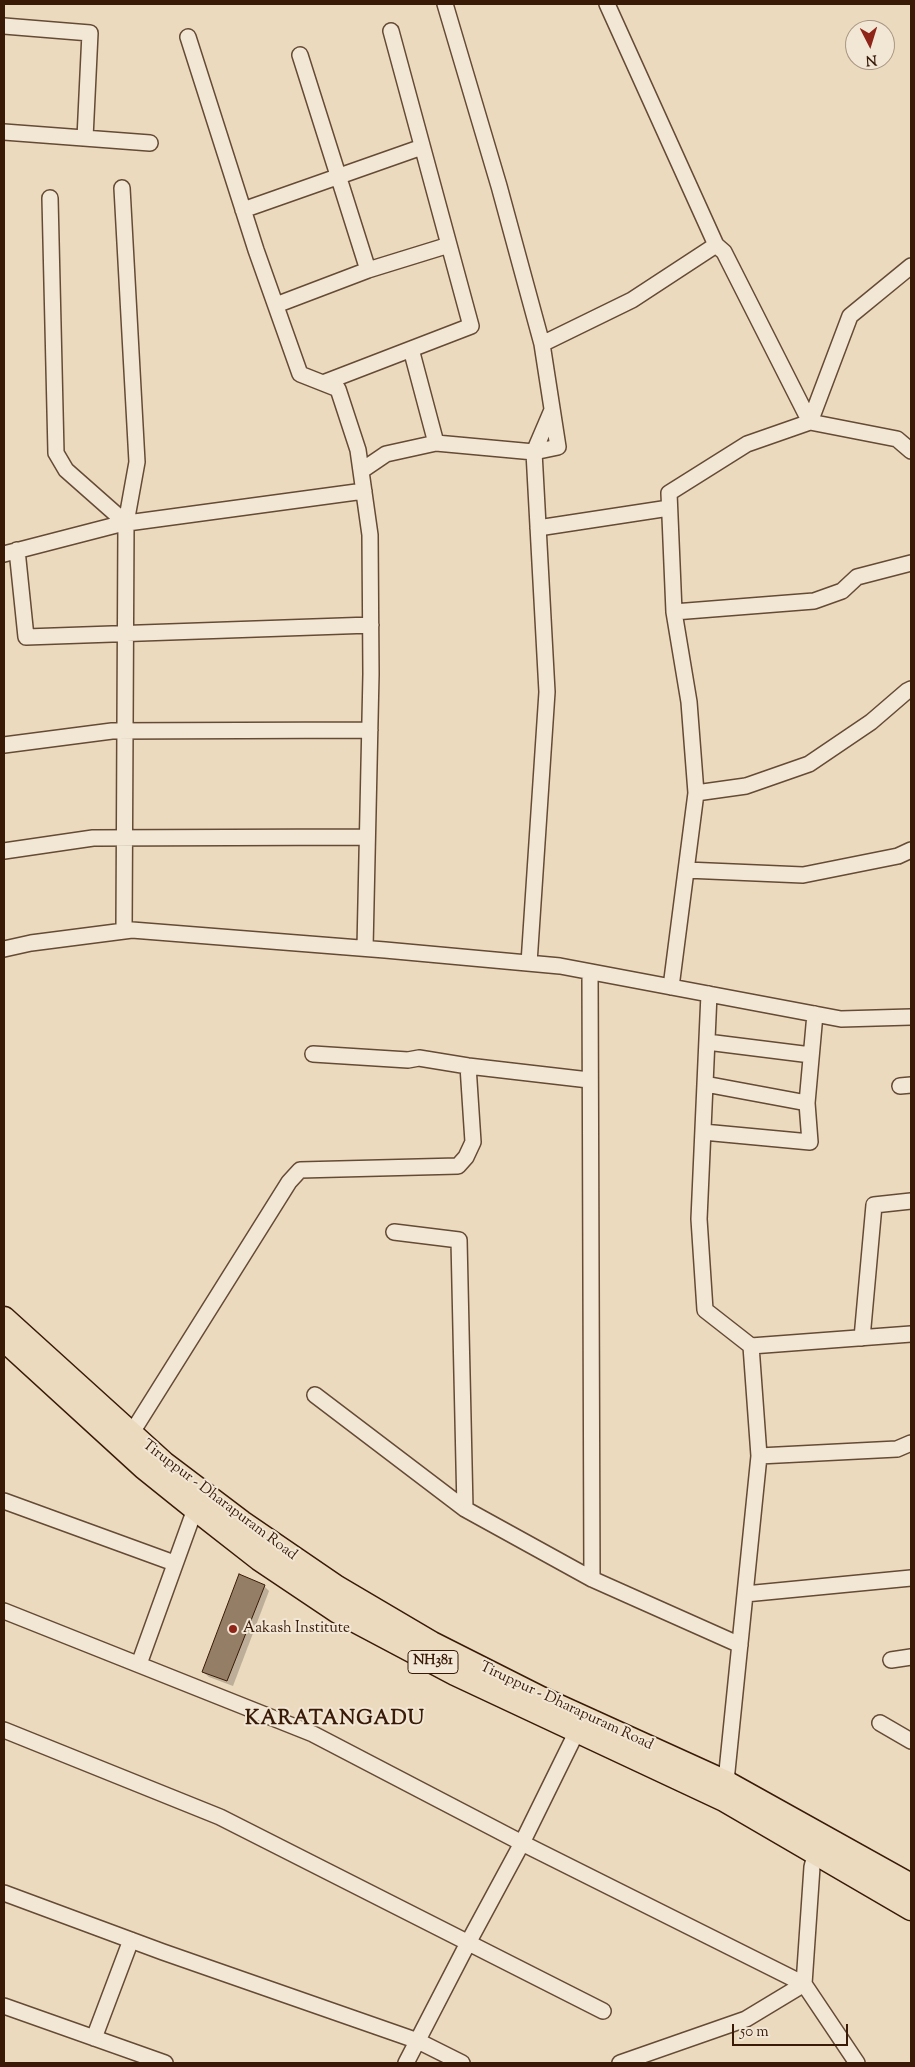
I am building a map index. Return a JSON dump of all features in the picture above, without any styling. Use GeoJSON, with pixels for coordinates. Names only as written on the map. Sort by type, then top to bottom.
{"type":"FeatureCollection","features":[{"type":"Feature","properties":{"kind":"highway","name":"Tiruppur - Dharapuram Road"},"geometry":{"type":"LineString","coordinates":[[4,1318],[164,1463],[242,1522],[337,1587],[432,1644],[580,1724],[725,1791],[911,1884]]}},
{"type":"Feature","properties":{"kind":"highway","name":"NH381"},"geometry":{"type":"LineString","coordinates":[[4,1340],[144,1468],[259,1559],[338,1612],[456,1674],[580,1724]]}},
{"type":"Feature","properties":{"kind":"highway","name":"NH381"},"geometry":{"type":"LineString","coordinates":[[725,1791],[816,1855],[911,1909]]}},
{"type":"Feature","properties":{"kind":"street"},"geometry":{"type":"LineString","coordinates":[[361,472],[386,454],[436,443],[534,452],[558,446],[542,344],[499,186],[445,4]]}},
{"type":"Feature","properties":{"kind":"street"},"geometry":{"type":"LineString","coordinates":[[607,4],[716,245],[724,252],[810,422]]}},
{"type":"Feature","properties":{"kind":"street"},"geometry":{"type":"LineString","coordinates":[[4,26],[90,33],[85,138]]}},
{"type":"Feature","properties":{"kind":"street"},"geometry":{"type":"LineString","coordinates":[[323,383],[471,326],[391,31]]}},
{"type":"Feature","properties":{"kind":"street"},"geometry":{"type":"LineString","coordinates":[[188,37],[243,210],[300,374],[338,389],[358,450],[370,535],[370,730],[364,948]]}},
{"type":"Feature","properties":{"kind":"street"},"geometry":{"type":"LineString","coordinates":[[300,56],[368,270]]}},
{"type":"Feature","properties":{"kind":"street"},"geometry":{"type":"LineString","coordinates":[[4,132],[150,143]]}},
{"type":"Feature","properties":{"kind":"street"},"geometry":{"type":"LineString","coordinates":[[243,210],[422,147]]}},
{"type":"Feature","properties":{"kind":"street"},"geometry":{"type":"LineString","coordinates":[[122,188],[137,462],[126,523],[124,931]]}},
{"type":"Feature","properties":{"kind":"street"},"geometry":{"type":"LineString","coordinates":[[50,198],[56,453],[66,470],[126,523]]}},
{"type":"Feature","properties":{"kind":"street"},"geometry":{"type":"LineString","coordinates":[[276,305],[368,270],[449,244]]}},
{"type":"Feature","properties":{"kind":"street"},"geometry":{"type":"LineString","coordinates":[[542,344],[632,300],[716,245]]}},
{"type":"Feature","properties":{"kind":"street"},"geometry":{"type":"LineString","coordinates":[[810,422],[850,316],[911,266]]}},
{"type":"Feature","properties":{"kind":"street"},"geometry":{"type":"LineString","coordinates":[[411,349],[436,443]]}},
{"type":"Feature","properties":{"kind":"street"},"geometry":{"type":"LineString","coordinates":[[671,987],[696,793],[689,702],[674,612],[669,492],[747,444],[810,422],[898,439],[911,451]]}},
{"type":"Feature","properties":{"kind":"street"},"geometry":{"type":"LineString","coordinates":[[529,963],[547,692],[534,452]]}},
{"type":"Feature","properties":{"kind":"street"},"geometry":{"type":"LineString","coordinates":[[364,491],[126,523],[11,552],[26,637],[371,625]]}},
{"type":"Feature","properties":{"kind":"street"},"geometry":{"type":"LineString","coordinates":[[538,528],[669,508]]}},
{"type":"Feature","properties":{"kind":"street"},"geometry":{"type":"LineString","coordinates":[[674,612],[814,601],[842,591],[857,577],[911,563]]}},
{"type":"Feature","properties":{"kind":"street"},"geometry":{"type":"LineString","coordinates":[[696,793],[746,786],[809,764],[871,722],[907,691],[911,690]]}},
{"type":"Feature","properties":{"kind":"street"},"geometry":{"type":"LineString","coordinates":[[4,745],[126,730],[370,730]]}},
{"type":"Feature","properties":{"kind":"street"},"geometry":{"type":"LineString","coordinates":[[4,851],[93,838],[367,837]]}},
{"type":"Feature","properties":{"kind":"street"},"geometry":{"type":"LineString","coordinates":[[686,870],[803,874],[898,856],[911,850]]}},
{"type":"Feature","properties":{"kind":"street"},"geometry":{"type":"LineString","coordinates":[[4,949],[31,943],[132,930],[529,963],[590,972],[841,1019],[911,1017]]}},
{"type":"Feature","properties":{"kind":"street"},"geometry":{"type":"LineString","coordinates":[[590,972],[592,1579]]}},
{"type":"Feature","properties":{"kind":"street"},"geometry":{"type":"LineString","coordinates":[[709,994],[699,1219],[705,1310],[751,1346],[911,1334]]}},
{"type":"Feature","properties":{"kind":"street"},"geometry":{"type":"LineString","coordinates":[[703,1132],[810,1142],[807,1103],[815,1014]]}},
{"type":"Feature","properties":{"kind":"street"},"geometry":{"type":"LineString","coordinates":[[707,1042],[811,1055]]}},
{"type":"Feature","properties":{"kind":"street"},"geometry":{"type":"LineString","coordinates":[[313,1054],[408,1060],[419,1058],[468,1066],[589,1080]]}},
{"type":"Feature","properties":{"kind":"street"},"geometry":{"type":"LineString","coordinates":[[131,1434],[289,1182],[300,1170],[458,1166],[466,1157],[472,1142],[468,1066]]}},
{"type":"Feature","properties":{"kind":"street"},"geometry":{"type":"LineString","coordinates":[[705,1084],[807,1103]]}},
{"type":"Feature","properties":{"kind":"street"},"geometry":{"type":"LineString","coordinates":[[862,1338],[874,1205],[911,1201]]}},
{"type":"Feature","properties":{"kind":"street"},"geometry":{"type":"LineString","coordinates":[[394,1232],[459,1240],[465,1509]]}},
{"type":"Feature","properties":{"kind":"street"},"geometry":{"type":"LineString","coordinates":[[725,1791],[759,1456],[751,1346]]}},
{"type":"Feature","properties":{"kind":"street"},"geometry":{"type":"LineString","coordinates":[[316,1395],[465,1509],[592,1579],[740,1645]]}},
{"type":"Feature","properties":{"kind":"street"},"geometry":{"type":"LineString","coordinates":[[759,1456],[897,1449],[911,1443]]}},
{"type":"Feature","properties":{"kind":"street"},"geometry":{"type":"LineString","coordinates":[[4,1501],[174,1563]]}},
{"type":"Feature","properties":{"kind":"street"},"geometry":{"type":"LineString","coordinates":[[139,1664],[195,1509]]}},
{"type":"Feature","properties":{"kind":"street"},"geometry":{"type":"LineString","coordinates":[[745,1594],[911,1578]]}},
{"type":"Feature","properties":{"kind":"street"},"geometry":{"type":"LineString","coordinates":[[4,1611],[313,1734],[522,1843],[804,1984],[857,2063]]}},
{"type":"Feature","properties":{"kind":"street"},"geometry":{"type":"LineString","coordinates":[[890,1660],[911,1656]]}},
{"type":"Feature","properties":{"kind":"street"},"geometry":{"type":"LineString","coordinates":[[880,1723],[911,1741]]}},
{"type":"Feature","properties":{"kind":"street"},"geometry":{"type":"LineString","coordinates":[[406,2063],[522,1843],[580,1724]]}},
{"type":"Feature","properties":{"kind":"street"},"geometry":{"type":"LineString","coordinates":[[4,1730],[220,1817],[603,2011]]}},
{"type":"Feature","properties":{"kind":"street"},"geometry":{"type":"LineString","coordinates":[[804,1984],[812,1867],[816,1855]]}},
{"type":"Feature","properties":{"kind":"street"},"geometry":{"type":"LineString","coordinates":[[4,1893],[131,1940],[418,2041],[462,2063]]}},
{"type":"Feature","properties":{"kind":"street"},"geometry":{"type":"LineString","coordinates":[[94,2038],[131,1940]]}},
{"type":"Feature","properties":{"kind":"street"},"geometry":{"type":"LineString","coordinates":[[620,2063],[746,2019],[804,1984]]}},
{"type":"Feature","properties":{"kind":"street"},"geometry":{"type":"LineString","coordinates":[[4,2006],[165,2063]]}},
{"type":"Feature","properties":{"kind":"building","name":"Aakash Institute"},"geometry":{"type":"Polygon","coordinates":[[[239,1574],[265,1585],[227,1681],[202,1672],[239,1574]]]}},
{"type":"Feature","properties":{"kind":"place","name":"Aakash Institute"},"geometry":{"type":"Point","coordinates":[233,1629]}},
{"type":"Feature","properties":{"kind":"district","name":"KARATANGADU"},"geometry":{"type":"Point","coordinates":[335,1721]}}]}
